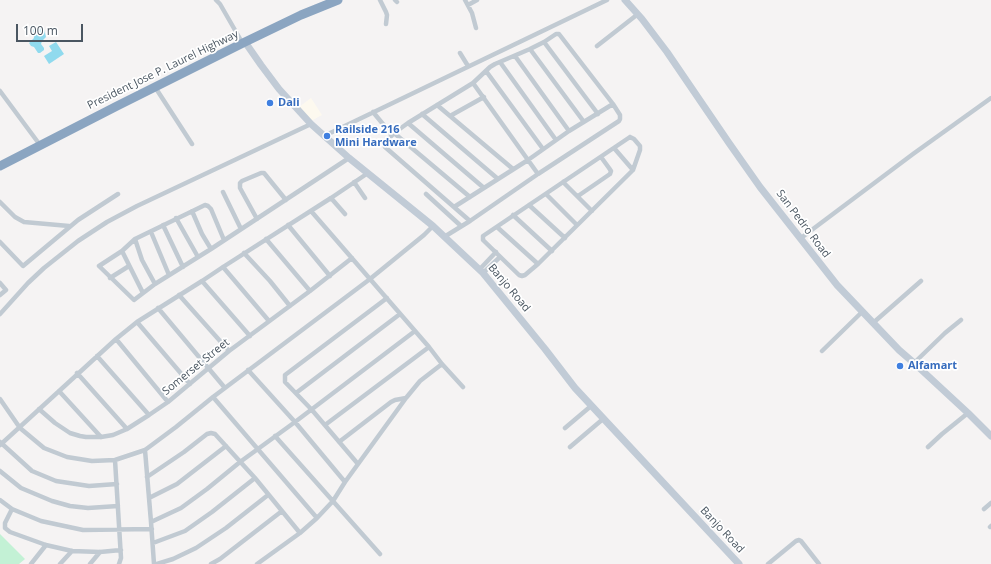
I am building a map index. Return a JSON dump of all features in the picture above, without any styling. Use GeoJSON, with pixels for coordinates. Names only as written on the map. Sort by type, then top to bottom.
{"type":"FeatureCollection","features":[{"type":"Feature","properties":{"kind":"highway","name":"President Jose P. Laurel Highway"},"geometry":{"type":"LineString","coordinates":[[0,166],[244,43],[302,15],[338,0]]}},
{"type":"Feature","properties":{"kind":"street"},"geometry":{"type":"LineString","coordinates":[[216,0],[244,43]]}},
{"type":"Feature","properties":{"kind":"street"},"geometry":{"type":"LineString","coordinates":[[380,0],[387,15],[386,24]]}},
{"type":"Feature","properties":{"kind":"street"},"geometry":{"type":"LineString","coordinates":[[476,28],[467,2],[477,0]]}},
{"type":"Feature","properties":{"kind":"street"},"geometry":{"type":"LineString","coordinates":[[324,136],[607,0]]}},
{"type":"Feature","properties":{"kind":"street","name":"San Pedro Road"},"geometry":{"type":"LineString","coordinates":[[625,0],[638,14],[667,52],[760,187],[837,285],[899,350],[914,362],[991,436]]}},
{"type":"Feature","properties":{"kind":"street"},"geometry":{"type":"LineString","coordinates":[[597,46],[638,14]]}},
{"type":"Feature","properties":{"kind":"street"},"geometry":{"type":"LineString","coordinates":[[444,237],[470,221],[619,121],[620,115],[613,104],[559,34],[556,34],[530,49],[495,64],[473,83],[408,123],[393,134],[384,144],[385,147],[470,221]]}},
{"type":"Feature","properties":{"kind":"street"},"geometry":{"type":"LineString","coordinates":[[544,42],[598,114]]}},
{"type":"Feature","properties":{"kind":"street","name":"Banjo Road"},"geometry":{"type":"LineString","coordinates":[[244,43],[280,89],[311,124],[349,158],[433,226],[481,271],[545,349],[574,388],[739,564]]}},
{"type":"Feature","properties":{"kind":"street"},"geometry":{"type":"LineString","coordinates":[[530,49],[584,122]]}},
{"type":"Feature","properties":{"kind":"street"},"geometry":{"type":"LineString","coordinates":[[460,53],[468,66]]}},
{"type":"Feature","properties":{"kind":"street"},"geometry":{"type":"LineString","coordinates":[[515,56],[569,132]]}},
{"type":"Feature","properties":{"kind":"street"},"geometry":{"type":"LineString","coordinates":[[500,62],[556,140]]}},
{"type":"Feature","properties":{"kind":"street"},"geometry":{"type":"LineString","coordinates":[[486,71],[543,149]]}},
{"type":"Feature","properties":{"kind":"street"},"geometry":{"type":"LineString","coordinates":[[473,83],[538,174]]}},
{"type":"Feature","properties":{"kind":"street"},"geometry":{"type":"LineString","coordinates":[[155,87],[192,144]]}},
{"type":"Feature","properties":{"kind":"street"},"geometry":{"type":"LineString","coordinates":[[0,91],[40,145]]}},
{"type":"Feature","properties":{"kind":"street"},"geometry":{"type":"LineString","coordinates":[[450,116],[484,97]]}},
{"type":"Feature","properties":{"kind":"street"},"geometry":{"type":"LineString","coordinates":[[801,238],[907,158],[991,98]]}},
{"type":"Feature","properties":{"kind":"street"},"geometry":{"type":"LineString","coordinates":[[454,207],[613,104]]}},
{"type":"Feature","properties":{"kind":"street"},"geometry":{"type":"LineString","coordinates":[[437,105],[513,169]]}},
{"type":"Feature","properties":{"kind":"street"},"geometry":{"type":"LineString","coordinates":[[373,112],[393,134],[470,197]]}},
{"type":"Feature","properties":{"kind":"street"},"geometry":{"type":"LineString","coordinates":[[422,114],[498,179]]}},
{"type":"Feature","properties":{"kind":"street"},"geometry":{"type":"LineString","coordinates":[[408,123],[484,188]]}},
{"type":"Feature","properties":{"kind":"street"},"geometry":{"type":"LineString","coordinates":[[0,314],[44,268],[78,241],[107,222],[137,206],[311,124]]}},
{"type":"Feature","properties":{"kind":"street"},"geometry":{"type":"LineString","coordinates":[[627,138],[634,139],[640,146],[640,150],[633,170],[552,251],[525,274],[522,276],[518,275],[483,240],[483,236],[614,148],[627,138]]}},
{"type":"Feature","properties":{"kind":"street"},"geometry":{"type":"LineString","coordinates":[[614,148],[633,170]]}},
{"type":"Feature","properties":{"kind":"street"},"geometry":{"type":"LineString","coordinates":[[578,196],[610,174],[611,171],[601,157]]}},
{"type":"Feature","properties":{"kind":"street"},"geometry":{"type":"LineString","coordinates":[[224,240],[211,209],[205,205],[135,239],[122,251],[99,266],[134,300],[155,284],[211,249],[349,158]]}},
{"type":"Feature","properties":{"kind":"street"},"geometry":{"type":"LineString","coordinates":[[257,219],[240,188],[240,183],[242,181],[264,173],[286,200]]}},
{"type":"Feature","properties":{"kind":"street"},"geometry":{"type":"LineString","coordinates":[[117,484],[89,486],[56,481],[32,470],[1,444],[96,356],[137,322],[368,173]]}},
{"type":"Feature","properties":{"kind":"street"},"geometry":{"type":"LineString","coordinates":[[354,182],[365,198]]}},
{"type":"Feature","properties":{"kind":"street"},"geometry":{"type":"LineString","coordinates":[[563,182],[592,211]]}},
{"type":"Feature","properties":{"kind":"street"},"geometry":{"type":"LineString","coordinates":[[223,192],[241,229]]}},
{"type":"Feature","properties":{"kind":"street"},"geometry":{"type":"LineString","coordinates":[[0,242],[23,266],[69,226],[118,194]]}},
{"type":"Feature","properties":{"kind":"street"},"geometry":{"type":"LineString","coordinates":[[426,194],[461,226]]}},
{"type":"Feature","properties":{"kind":"street"},"geometry":{"type":"LineString","coordinates":[[546,194],[577,225]]}},
{"type":"Feature","properties":{"kind":"street"},"geometry":{"type":"LineString","coordinates":[[331,198],[345,214]]}},
{"type":"Feature","properties":{"kind":"street"},"geometry":{"type":"LineString","coordinates":[[0,203],[15,218],[24,222],[69,226]]}},
{"type":"Feature","properties":{"kind":"street"},"geometry":{"type":"LineString","coordinates":[[529,205],[565,238]]}},
{"type":"Feature","properties":{"kind":"street"},"geometry":{"type":"LineString","coordinates":[[192,211],[211,249]]}},
{"type":"Feature","properties":{"kind":"street"},"geometry":{"type":"LineString","coordinates":[[311,211],[463,387]]}},
{"type":"Feature","properties":{"kind":"street"},"geometry":{"type":"LineString","coordinates":[[513,215],[552,251]]}},
{"type":"Feature","properties":{"kind":"street"},"geometry":{"type":"LineString","coordinates":[[176,218],[198,257]]}},
{"type":"Feature","properties":{"kind":"street"},"geometry":{"type":"LineString","coordinates":[[163,225],[183,267]]}},
{"type":"Feature","properties":{"kind":"street"},"geometry":{"type":"LineString","coordinates":[[288,225],[330,276]]}},
{"type":"Feature","properties":{"kind":"street"},"geometry":{"type":"LineString","coordinates":[[0,399],[20,428],[44,448],[67,457],[92,461],[115,460],[145,450],[248,370],[370,279],[433,226]]}},
{"type":"Feature","properties":{"kind":"street"},"geometry":{"type":"LineString","coordinates":[[497,227],[538,264]]}},
{"type":"Feature","properties":{"kind":"street"},"geometry":{"type":"LineString","coordinates":[[151,232],[169,275]]}},
{"type":"Feature","properties":{"kind":"street"},"geometry":{"type":"LineString","coordinates":[[135,239],[142,260],[155,284]]}},
{"type":"Feature","properties":{"kind":"street"},"geometry":{"type":"LineString","coordinates":[[266,239],[310,291]]}},
{"type":"Feature","properties":{"kind":"street"},"geometry":{"type":"LineString","coordinates":[[122,251],[143,293]]}},
{"type":"Feature","properties":{"kind":"street"},"geometry":{"type":"LineString","coordinates":[[481,271],[496,252]]}},
{"type":"Feature","properties":{"kind":"street"},"geometry":{"type":"LineString","coordinates":[[244,253],[270,281],[290,306]]}},
{"type":"Feature","properties":{"kind":"street"},"geometry":{"type":"LineString","coordinates":[[481,271],[500,257]]}},
{"type":"Feature","properties":{"kind":"street","name":"Somerset Street"},"geometry":{"type":"LineString","coordinates":[[39,410],[70,433],[86,437],[113,435],[127,429],[168,402],[229,351],[352,258]]}},
{"type":"Feature","properties":{"kind":"street"},"geometry":{"type":"LineString","coordinates":[[110,278],[129,266]]}},
{"type":"Feature","properties":{"kind":"street"},"geometry":{"type":"LineString","coordinates":[[223,267],[269,321]]}},
{"type":"Feature","properties":{"kind":"street"},"geometry":{"type":"LineString","coordinates":[[202,281],[250,336]]}},
{"type":"Feature","properties":{"kind":"street"},"geometry":{"type":"LineString","coordinates":[[873,323],[921,281]]}},
{"type":"Feature","properties":{"kind":"street"},"geometry":{"type":"LineString","coordinates":[[0,283],[6,290],[0,295]]}},
{"type":"Feature","properties":{"kind":"street"},"geometry":{"type":"LineString","coordinates":[[179,295],[229,351]]}},
{"type":"Feature","properties":{"kind":"street"},"geometry":{"type":"LineString","coordinates":[[358,464],[312,410],[285,382],[285,375],[387,298]]}},
{"type":"Feature","properties":{"kind":"street"},"geometry":{"type":"LineString","coordinates":[[158,308],[225,388]]}},
{"type":"Feature","properties":{"kind":"street"},"geometry":{"type":"LineString","coordinates":[[822,351],[862,312]]}},
{"type":"Feature","properties":{"kind":"street"},"geometry":{"type":"LineString","coordinates":[[296,393],[400,314]]}},
{"type":"Feature","properties":{"kind":"street"},"geometry":{"type":"LineString","coordinates":[[914,362],[948,330],[961,320]]}},
{"type":"Feature","properties":{"kind":"street"},"geometry":{"type":"LineString","coordinates":[[137,322],[190,384]]}},
{"type":"Feature","properties":{"kind":"street"},"geometry":{"type":"LineString","coordinates":[[151,522],[181,508],[207,490],[240,462],[312,410],[415,331]]}},
{"type":"Feature","properties":{"kind":"street"},"geometry":{"type":"LineString","coordinates":[[116,339],[168,402]]}},
{"type":"Feature","properties":{"kind":"street"},"geometry":{"type":"LineString","coordinates":[[325,425],[429,347]]}},
{"type":"Feature","properties":{"kind":"street"},"geometry":{"type":"LineString","coordinates":[[96,356],[149,415]]}},
{"type":"Feature","properties":{"kind":"street"},"geometry":{"type":"LineString","coordinates":[[257,564],[318,518],[333,501],[406,398],[420,381],[442,364]]}},
{"type":"Feature","properties":{"kind":"street"},"geometry":{"type":"LineString","coordinates":[[248,370],[295,422],[345,482]]}},
{"type":"Feature","properties":{"kind":"street"},"geometry":{"type":"LineString","coordinates":[[77,374],[127,429]]}},
{"type":"Feature","properties":{"kind":"street"},"geometry":{"type":"LineString","coordinates":[[59,391],[101,437]]}},
{"type":"Feature","properties":{"kind":"street"},"geometry":{"type":"LineString","coordinates":[[213,397],[318,518]]}},
{"type":"Feature","properties":{"kind":"street"},"geometry":{"type":"LineString","coordinates":[[339,442],[391,402],[406,398]]}},
{"type":"Feature","properties":{"kind":"street"},"geometry":{"type":"LineString","coordinates":[[565,428],[591,406]]}},
{"type":"Feature","properties":{"kind":"street"},"geometry":{"type":"LineString","coordinates":[[928,447],[968,413]]}},
{"type":"Feature","properties":{"kind":"street"},"geometry":{"type":"LineString","coordinates":[[570,447],[603,420]]}},
{"type":"Feature","properties":{"kind":"street"},"geometry":{"type":"LineString","coordinates":[[147,477],[184,452],[207,434],[215,434],[255,478],[300,533]]}},
{"type":"Feature","properties":{"kind":"street"},"geometry":{"type":"LineString","coordinates":[[275,436],[380,554]]}},
{"type":"Feature","properties":{"kind":"street"},"geometry":{"type":"LineString","coordinates":[[149,498],[177,484],[226,446]]}},
{"type":"Feature","properties":{"kind":"street"},"geometry":{"type":"LineString","coordinates":[[145,450],[155,564],[173,559],[196,548],[226,528],[268,495]]}},
{"type":"Feature","properties":{"kind":"street"},"geometry":{"type":"LineString","coordinates":[[115,460],[122,558],[120,564]]}},
{"type":"Feature","properties":{"kind":"street"},"geometry":{"type":"LineString","coordinates":[[0,471],[21,488],[52,501],[70,506],[88,508],[118,506]]}},
{"type":"Feature","properties":{"kind":"street"},"geometry":{"type":"LineString","coordinates":[[153,543],[184,531],[212,512],[255,478]]}},
{"type":"Feature","properties":{"kind":"street"},"geometry":{"type":"LineString","coordinates":[[0,500],[12,509],[41,521],[83,530],[152,529]]}},
{"type":"Feature","properties":{"kind":"street"},"geometry":{"type":"LineString","coordinates":[[984,509],[991,503]]}},
{"type":"Feature","properties":{"kind":"street"},"geometry":{"type":"LineString","coordinates":[[12,509],[5,523],[5,528],[10,532],[46,546],[72,551],[100,552],[121,550]]}},
{"type":"Feature","properties":{"kind":"street"},"geometry":{"type":"LineString","coordinates":[[211,564],[220,559],[282,512]]}},
{"type":"Feature","properties":{"kind":"street"},"geometry":{"type":"LineString","coordinates":[[768,564],[799,540],[819,564]]}},
{"type":"Feature","properties":{"kind":"street"},"geometry":{"type":"LineString","coordinates":[[31,564],[46,546]]}},
{"type":"Feature","properties":{"kind":"street"},"geometry":{"type":"LineString","coordinates":[[60,564],[72,551]]}},
{"type":"Feature","properties":{"kind":"street"},"geometry":{"type":"LineString","coordinates":[[90,564],[100,552]]}},
{"type":"Feature","properties":{"kind":"shaded area"},"geometry":{"type":"Polygon","coordinates":[[[311,98],[322,115],[311,121],[299,107],[311,98]]]}},
{"type":"Feature","properties":{"kind":"green space"},"geometry":{"type":"Polygon","coordinates":[[[0,534],[25,559],[19,564],[0,564],[0,534]]]}},
{"type":"Feature","properties":{"kind":"water"},"geometry":{"type":"Polygon","coordinates":[[[39,27],[44,29],[46,37],[41,44],[44,50],[38,53],[29,43],[34,38],[33,30],[39,27]]]}},
{"type":"Feature","properties":{"kind":"water"},"geometry":{"type":"Polygon","coordinates":[[[56,42],[64,54],[49,64],[44,56],[52,51],[49,46],[56,42]]]}},
{"type":"Feature","properties":{"kind":"place","name":"Dali"},"geometry":{"type":"Point","coordinates":[270,103]}},
{"type":"Feature","properties":{"kind":"place","name":"Railside 216 Mini Hardware"},"geometry":{"type":"Point","coordinates":[327,136]}},
{"type":"Feature","properties":{"kind":"place","name":"Alfamart"},"geometry":{"type":"Point","coordinates":[900,366]}}]}
